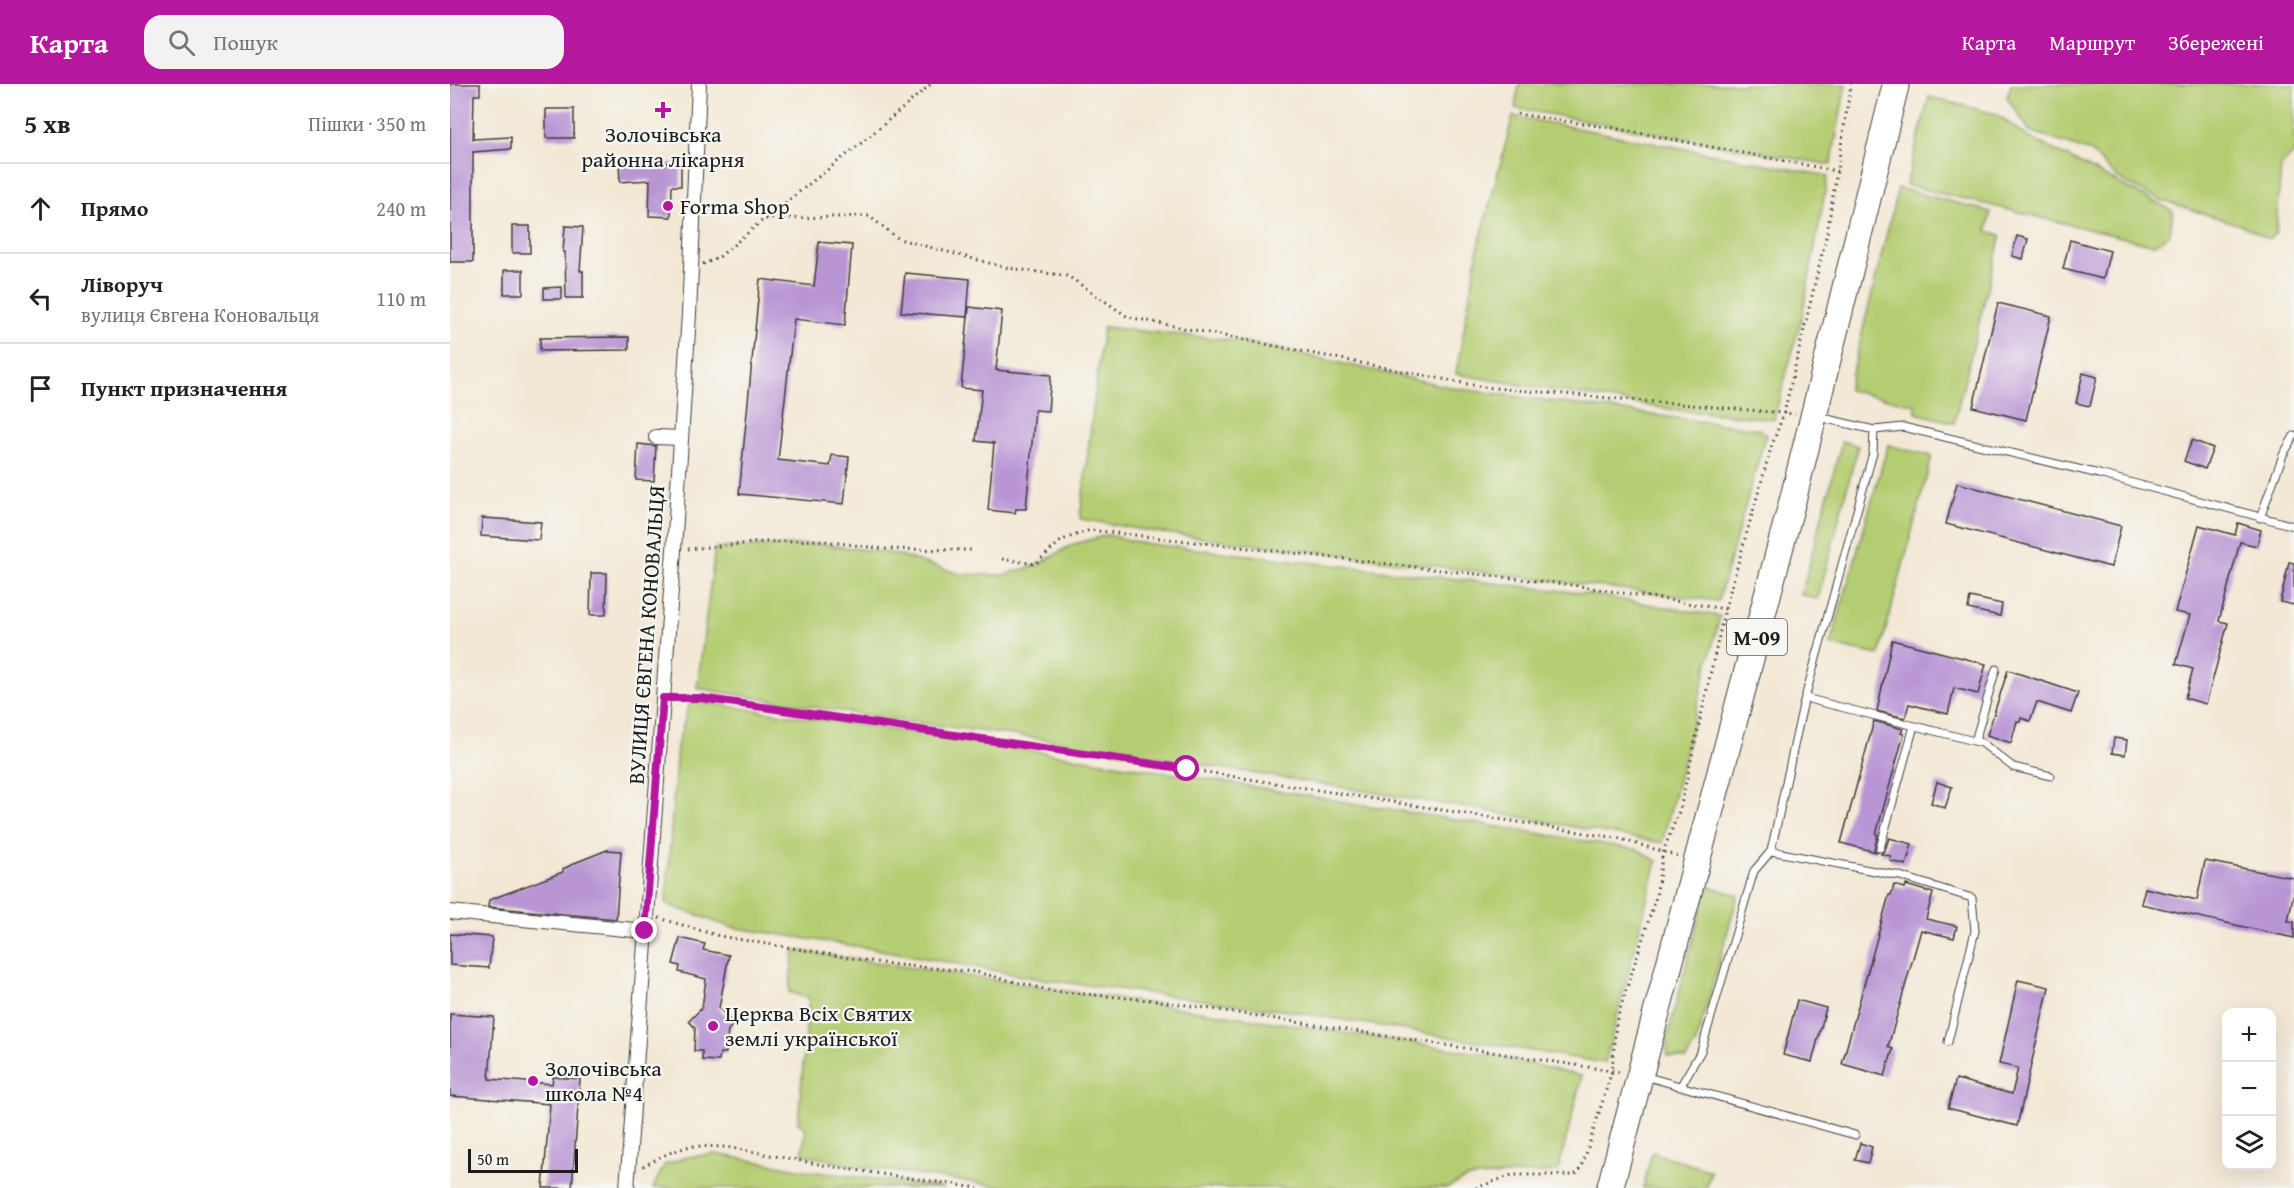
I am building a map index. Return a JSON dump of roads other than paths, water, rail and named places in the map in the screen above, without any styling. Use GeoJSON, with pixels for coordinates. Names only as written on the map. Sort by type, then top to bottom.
{"type":"FeatureCollection","features":[{"type":"Feature","properties":{"kind":"highway","name":"М-09"},"geometry":{"type":"LineString","coordinates":[[1610,1188],[1814,415],[1896,84]]}},
{"type":"Feature","properties":{"kind":"street","name":"ВУЛИЦЯ ЄВГЕНА КОНОВАЛЬЦЯ"},"geometry":{"type":"LineString","coordinates":[[627,1181],[674,550],[691,270],[699,84]]}},
{"type":"Feature","properties":{"kind":"street"},"geometry":{"type":"LineString","coordinates":[[656,437],[681,438]]}},
{"type":"Feature","properties":{"kind":"street"},"geometry":{"type":"LineString","coordinates":[[450,912],[645,931]]}},
{"type":"Feature","properties":{"kind":"street"},"geometry":{"type":"LineString","coordinates":[[627,1181],[635,1188]]}},
{"type":"Feature","properties":{"kind":"lane"},"geometry":{"type":"LineString","coordinates":[[689,84],[699,84]]}},
{"type":"Feature","properties":{"kind":"lane"},"geometry":{"type":"LineString","coordinates":[[1814,415],[1874,430],[1903,427],[2099,474],[2294,526]]}},
{"type":"Feature","properties":{"kind":"lane"},"geometry":{"type":"LineString","coordinates":[[1680,1087],[1701,1051],[1754,871],[1770,851],[1805,698],[1873,453],[1874,430]]}},
{"type":"Feature","properties":{"kind":"lane"},"geometry":{"type":"LineString","coordinates":[[2260,518],[2283,455],[2294,436]]}},
{"type":"Feature","properties":{"kind":"lane"},"geometry":{"type":"LineString","coordinates":[[1976,741],[1996,669]]}},
{"type":"Feature","properties":{"kind":"lane"},"geometry":{"type":"LineString","coordinates":[[1805,698],[1976,741],[1982,743],[2013,767],[2050,776]]}},
{"type":"Feature","properties":{"kind":"lane"},"geometry":{"type":"LineString","coordinates":[[1880,848],[1914,726]]}},
{"type":"Feature","properties":{"kind":"lane"},"geometry":{"type":"LineString","coordinates":[[1770,851],[1900,876],[1972,898],[1975,931],[1948,1042]]}},
{"type":"Feature","properties":{"kind":"lane"},"geometry":{"type":"LineString","coordinates":[[1641,1076],[1855,1135]]}},
{"type":"Feature","properties":{"kind":"place","name":"Золочівська районна лікарня"},"geometry":{"type":"Point","coordinates":[663,110]}},
{"type":"Feature","properties":{"kind":"place","name":"Forma Shop"},"geometry":{"type":"Point","coordinates":[668,206]}},
{"type":"Feature","properties":{"kind":"place","name":"Церква Всіх Святих землі української"},"geometry":{"type":"Point","coordinates":[713,1026]}},
{"type":"Feature","properties":{"kind":"place","name":"Золочівська школа №4"},"geometry":{"type":"Point","coordinates":[533,1081]}}]}
